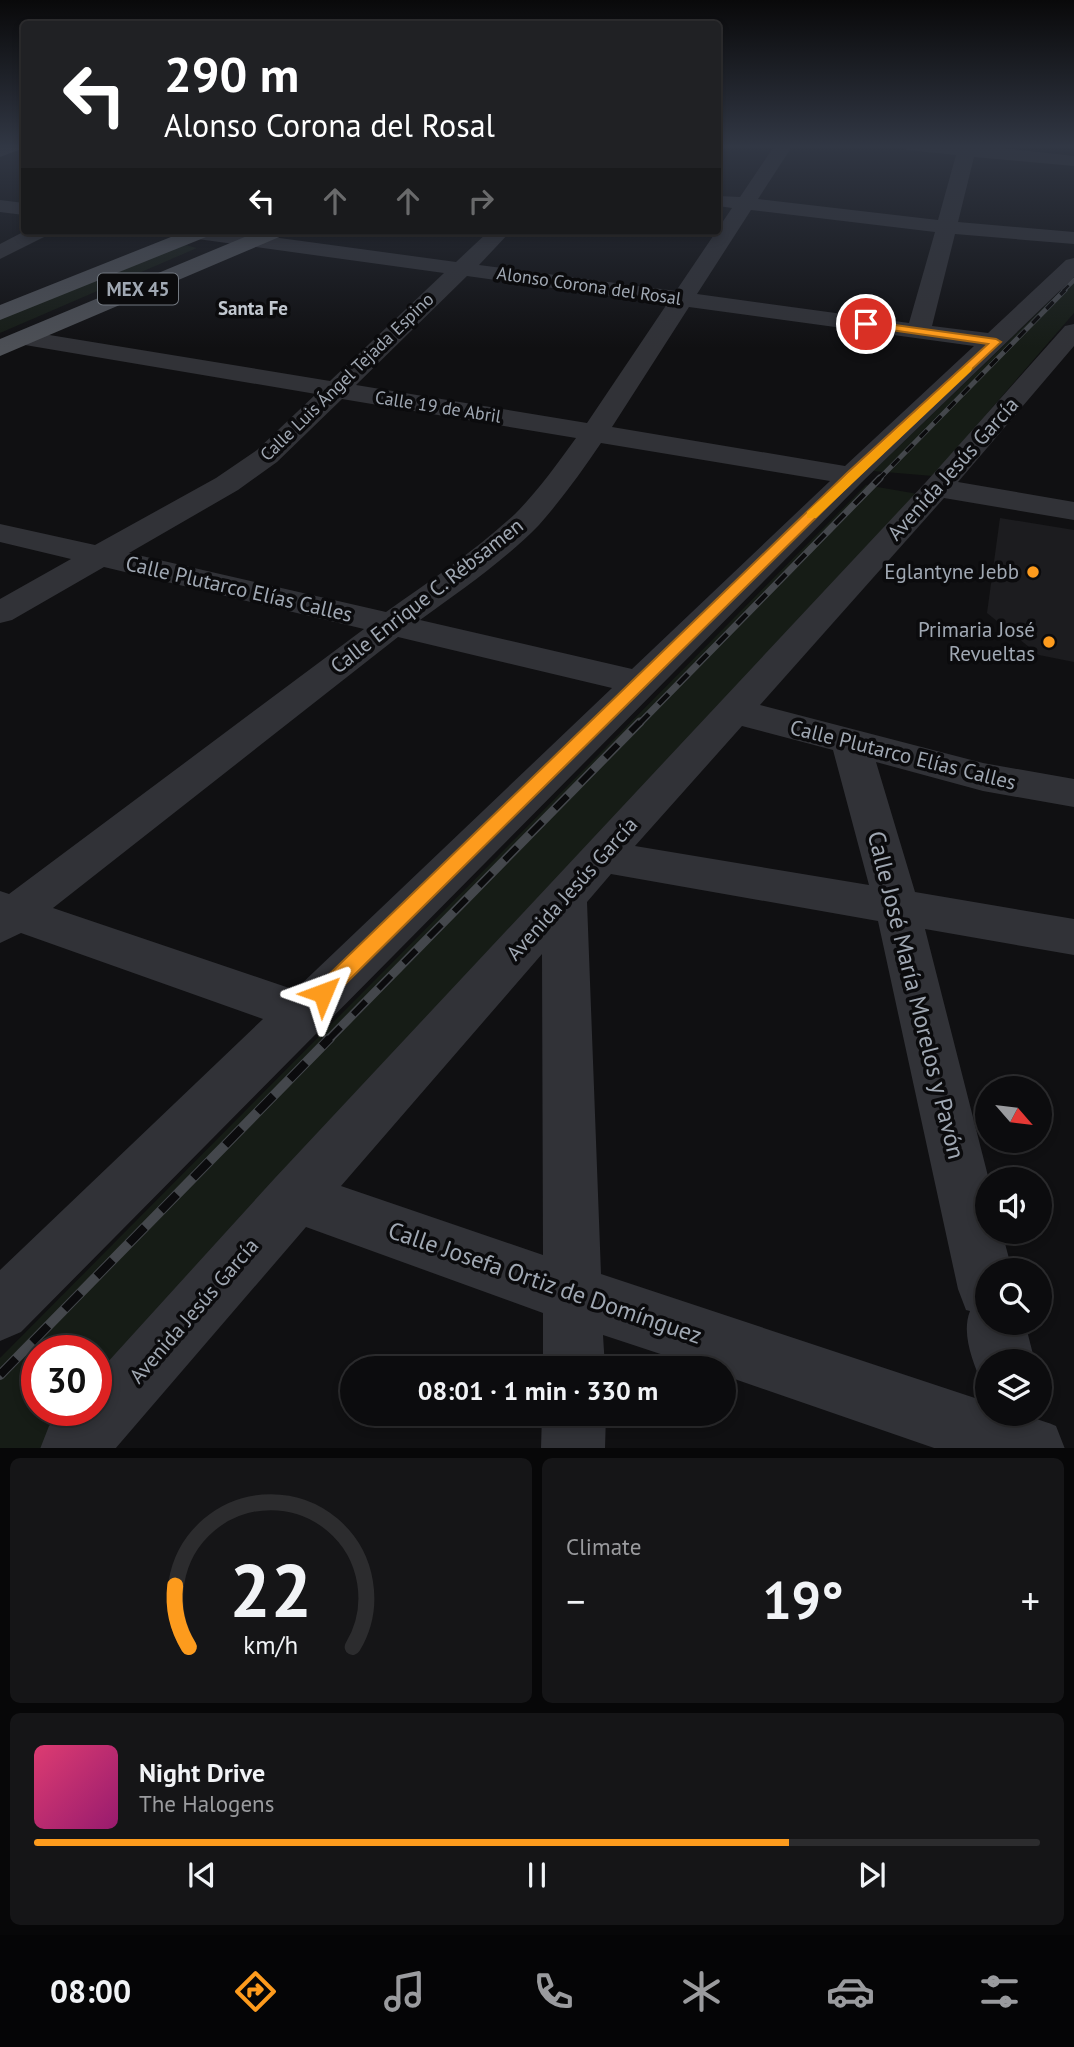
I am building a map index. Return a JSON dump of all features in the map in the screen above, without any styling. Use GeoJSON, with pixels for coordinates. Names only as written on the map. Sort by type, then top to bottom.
{"type":"FeatureCollection","features":[{"type":"Feature","properties":{"kind":"main road","name":"MEX 45"},"geometry":{"type":"LineString","coordinates":[[0,313],[188,235]]}},
{"type":"Feature","properties":{"kind":"main road"},"geometry":{"type":"LineString","coordinates":[[22,339],[49,318],[208,246],[212,241],[201,235]]}},
{"type":"Feature","properties":{"kind":"main road","name":"MEX 45"},"geometry":{"type":"LineString","coordinates":[[22,339],[244,236]]}},
{"type":"Feature","properties":{"kind":"street"},"geometry":{"type":"LineString","coordinates":[[821,213],[1074,238]]}},
{"type":"Feature","properties":{"kind":"street"},"geometry":{"type":"LineString","coordinates":[[919,331],[950,213]]}},
{"type":"Feature","properties":{"kind":"street"},"geometry":{"type":"LineString","coordinates":[[0,253],[34,235]]}},
{"type":"Feature","properties":{"kind":"street","name":"Calle Luis Ángel Tejada Espino"},"geometry":{"type":"LineString","coordinates":[[0,612],[227,484],[267,456],[497,235]]}},
{"type":"Feature","properties":{"kind":"street","name":"Calle Enrique C. Rébsamen"},"geometry":{"type":"LineString","coordinates":[[5,916],[468,569],[526,520],[561,480],[594,433],[681,299],[713,235]]}},
{"type":"Feature","properties":{"kind":"street","name":"Alonso Corona del Rosal"},"geometry":{"type":"LineString","coordinates":[[244,236],[460,269],[996,342]]}},
{"type":"Feature","properties":{"kind":"street"},"geometry":{"type":"LineString","coordinates":[[0,1311],[852,476],[1074,265]]}},
{"type":"Feature","properties":{"kind":"street","name":"Calle 19 de Abril"},"geometry":{"type":"LineString","coordinates":[[22,339],[852,476]]}},
{"type":"Feature","properties":{"kind":"street","name":"Avenida Jesús García"},"geometry":{"type":"LineString","coordinates":[[92,1436],[295,1197],[601,856],[1069,344]]}},
{"type":"Feature","properties":{"kind":"street"},"geometry":{"type":"LineString","coordinates":[[937,488],[1074,511]]}},
{"type":"Feature","properties":{"kind":"street","name":"Calle Plutarco Elías Calles"},"geometry":{"type":"LineString","coordinates":[[0,533],[641,684]]}},
{"type":"Feature","properties":{"kind":"street","name":"Calle Plutarco Elías Calles"},"geometry":{"type":"LineString","coordinates":[[734,711],[983,776],[1074,793]]}},
{"type":"Feature","properties":{"kind":"street","name":"Calle José María Morelos y Pavón"},"geometry":{"type":"LineString","coordinates":[[851,743],[897,906],[980,1258]]}},
{"type":"Feature","properties":{"kind":"street"},"geometry":{"type":"LineString","coordinates":[[601,856],[1074,937]]}},
{"type":"Feature","properties":{"kind":"street"},"geometry":{"type":"LineString","coordinates":[[564,898],[574,1356]]}},
{"type":"Feature","properties":{"kind":"street"},"geometry":{"type":"LineString","coordinates":[[5,916],[303,1013]]}},
{"type":"Feature","properties":{"kind":"street","name":"Calle Josefa Ortiz de Domínguez"},"geometry":{"type":"LineString","coordinates":[[295,1197],[574,1295],[1024,1439]]}},
{"type":"Feature","properties":{"kind":"street"},"geometry":{"type":"LineString","coordinates":[[573,1426],[573,1448]]}},
{"type":"Feature","properties":{"kind":"shaded area"},"geometry":{"type":"Polygon","coordinates":[[[182,244],[197,248],[0,333],[0,318],[182,244]]]}},
{"type":"Feature","properties":{"kind":"shaded area"},"geometry":{"type":"Polygon","coordinates":[[[1074,278],[1074,313],[933,476],[873,471],[1074,278]]]}},
{"type":"Feature","properties":{"kind":"shaded area"},"geometry":{"type":"Polygon","coordinates":[[[866,485],[918,494],[112,1374],[112,1335],[23,1335],[866,485]]]}},
{"type":"Feature","properties":{"kind":"shaded area","name":"Eglantyne Jebb"},"geometry":{"type":"Polygon","coordinates":[[[1000,518],[1074,530],[1074,662],[1039,655],[987,613],[1000,518]]]}},
{"type":"Feature","properties":{"kind":"shaded area"},"geometry":{"type":"Polygon","coordinates":[[[21,1337],[21,1426],[65,1426],[44,1448],[0,1448],[0,1358],[21,1337]]]}},
{"type":"Feature","properties":{"kind":"railway"},"geometry":{"type":"LineString","coordinates":[[1063,291],[1074,280]]}},
{"type":"Feature","properties":{"kind":"railway"},"geometry":{"type":"LineString","coordinates":[[878,480],[1065,290]]}},
{"type":"Feature","properties":{"kind":"railway"},"geometry":{"type":"LineString","coordinates":[[639,724],[880,478]]}},
{"type":"Feature","properties":{"kind":"railway"},"geometry":{"type":"LineString","coordinates":[[328,1040],[640,722]]}},
{"type":"Feature","properties":{"kind":"railway"},"geometry":{"type":"LineString","coordinates":[[0,1375],[330,1038]]}},
{"type":"Feature","properties":{"kind":"slow traffic"},"geometry":{"type":"LineString","coordinates":[[812,515],[967,368]]}},
{"type":"Feature","properties":{"kind":"place","name":"Eglantyne Jebb"},"geometry":{"type":"Point","coordinates":[1033,572]}},
{"type":"Feature","properties":{"kind":"place","name":"Primaria José Revueltas"},"geometry":{"type":"Point","coordinates":[1049,642]}},
{"type":"Feature","properties":{"kind":"district","name":"Santa Fe"},"geometry":{"type":"Point","coordinates":[253,308]}},
{"type":"Feature","properties":{"kind":"route"},"geometry":{"type":"LineString","coordinates":[[323,993],[852,476],[996,342],[866,324]]}}]}
